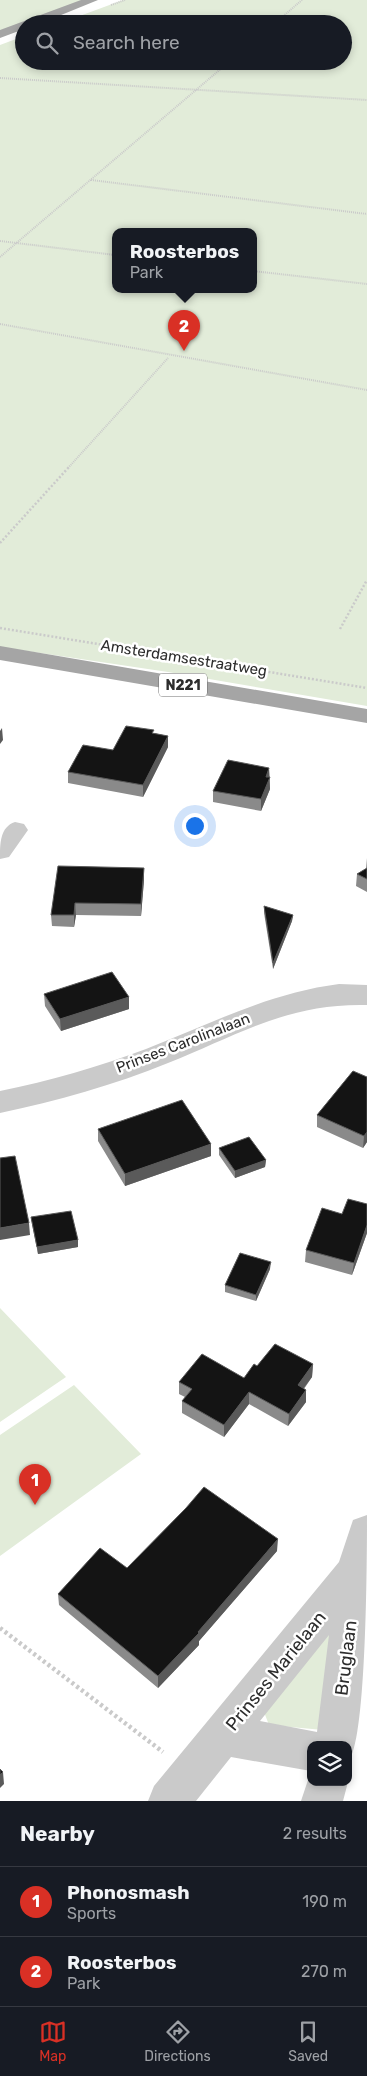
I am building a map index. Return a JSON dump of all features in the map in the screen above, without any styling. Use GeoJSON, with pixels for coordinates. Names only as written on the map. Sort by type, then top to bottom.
{"type":"FeatureCollection","features":[{"type":"Feature","properties":{"kind":"main road"},"geometry":{"type":"LineString","coordinates":[[50,15],[92,0]]}},
{"type":"Feature","properties":{"kind":"main road"},"geometry":{"type":"LineString","coordinates":[[0,34],[15,28]]}},
{"type":"Feature","properties":{"kind":"main road","name":"Amsterdamsestraatweg"},"geometry":{"type":"LineString","coordinates":[[0,654],[367,716]]}},
{"type":"Feature","properties":{"kind":"street"},"geometry":{"type":"LineString","coordinates":[[0,851],[15,830]]}},
{"type":"Feature","properties":{"kind":"street","name":"Prinses Carolinalaan"},"geometry":{"type":"LineString","coordinates":[[0,1102],[40,1095],[157,1056],[290,1001],[344,993],[367,995]]}},
{"type":"Feature","properties":{"kind":"street","name":"Prinses Marielaan"},"geometry":{"type":"LineString","coordinates":[[181,1788],[356,1571],[367,1532]]}},
{"type":"Feature","properties":{"kind":"street","name":"Bruglaan"},"geometry":{"type":"LineString","coordinates":[[336,1741],[356,1571]]}},
{"type":"Feature","properties":{"kind":"street"},"geometry":{"type":"LineString","coordinates":[[224,1736],[307,1749]]}},
{"type":"Feature","properties":{"kind":"street"},"geometry":{"type":"LineString","coordinates":[[322,1801],[326,1786]]}},
{"type":"Feature","properties":{"kind":"path"},"geometry":{"type":"LineString","coordinates":[[284,15],[302,0]]}},
{"type":"Feature","properties":{"kind":"path"},"geometry":{"type":"LineString","coordinates":[[0,257],[220,70]]}},
{"type":"Feature","properties":{"kind":"path"},"geometry":{"type":"LineString","coordinates":[[0,78],[367,100]]}},
{"type":"Feature","properties":{"kind":"path"},"geometry":{"type":"LineString","coordinates":[[91,180],[367,214]]}},
{"type":"Feature","properties":{"kind":"path"},"geometry":{"type":"LineString","coordinates":[[0,241],[112,255]]}},
{"type":"Feature","properties":{"kind":"path"},"geometry":{"type":"LineString","coordinates":[[257,271],[367,284]]}},
{"type":"Feature","properties":{"kind":"path"},"geometry":{"type":"LineString","coordinates":[[0,324],[367,390]]}},
{"type":"Feature","properties":{"kind":"path"},"geometry":{"type":"LineString","coordinates":[[0,543],[168,358]]}},
{"type":"Feature","properties":{"kind":"path"},"geometry":{"type":"LineString","coordinates":[[340,629],[367,580]]}},
{"type":"Feature","properties":{"kind":"path","name":"Amsterdamsestraatweg"},"geometry":{"type":"LineString","coordinates":[[0,628],[367,688]]}},
{"type":"Feature","properties":{"kind":"path"},"geometry":{"type":"LineString","coordinates":[[0,1628],[181,1788]]}},
{"type":"Feature","properties":{"kind":"green space"},"geometry":{"type":"Polygon","coordinates":[[[0,0],[86,0],[46,15],[15,15],[15,26],[0,32],[0,0]]]}},
{"type":"Feature","properties":{"kind":"green space"},"geometry":{"type":"Polygon","coordinates":[[[123,0],[367,0],[367,706],[168,672],[0,647],[0,45],[15,39],[15,70],[352,70],[352,15],[82,15],[123,0]]]}},
{"type":"Feature","properties":{"kind":"green space"},"geometry":{"type":"Polygon","coordinates":[[[0,1308],[66,1377],[0,1422],[0,1308]]]}},
{"type":"Feature","properties":{"kind":"green space"},"geometry":{"type":"Polygon","coordinates":[[[74,1385],[141,1454],[0,1556],[0,1435],[74,1385]]]}},
{"type":"Feature","properties":{"kind":"green space"},"geometry":{"type":"Polygon","coordinates":[[[328,1624],[340,1628],[323,1730],[269,1725],[264,1712],[328,1624]]]}},
{"type":"Feature","properties":{"kind":"building"},"geometry":{"type":"Polygon","coordinates":[[[126,726],[154,730],[152,733],[168,736],[143,785],[68,772],[83,745],[113,750],[126,726]]]}},
{"type":"Feature","properties":{"kind":"building"},"geometry":{"type":"Polygon","coordinates":[[[228,760],[269,768],[266,777],[270,777],[261,799],[213,791],[228,760]]]}},
{"type":"Feature","properties":{"kind":"building"},"geometry":{"type":"Polygon","coordinates":[[[58,866],[144,868],[141,904],[75,903],[74,915],[51,915],[58,866]]]}},
{"type":"Feature","properties":{"kind":"building"},"geometry":{"type":"Polygon","coordinates":[[[367,868],[367,879],[357,874],[367,868]]]}},
{"type":"Feature","properties":{"kind":"building"},"geometry":{"type":"Polygon","coordinates":[[[264,906],[293,915],[273,963],[264,906]]]}},
{"type":"Feature","properties":{"kind":"building"},"geometry":{"type":"Polygon","coordinates":[[[112,972],[129,997],[60,1019],[44,994],[112,972]]]}},
{"type":"Feature","properties":{"kind":"building"},"geometry":{"type":"Polygon","coordinates":[[[353,1071],[367,1077],[367,1132],[364,1136],[317,1115],[353,1071]]]}},
{"type":"Feature","properties":{"kind":"building"},"geometry":{"type":"Polygon","coordinates":[[[182,1100],[211,1144],[125,1174],[98,1129],[182,1100]]]}},
{"type":"Feature","properties":{"kind":"building"},"geometry":{"type":"Polygon","coordinates":[[[249,1137],[266,1160],[235,1171],[219,1148],[249,1137]]]}},
{"type":"Feature","properties":{"kind":"building"},"geometry":{"type":"Polygon","coordinates":[[[15,1156],[29,1223],[0,1228],[0,1158],[15,1156]]]}},
{"type":"Feature","properties":{"kind":"building"},"geometry":{"type":"Polygon","coordinates":[[[348,1199],[367,1204],[367,1225],[354,1263],[306,1250],[322,1208],[342,1214],[348,1199]]]}},
{"type":"Feature","properties":{"kind":"building"},"geometry":{"type":"Polygon","coordinates":[[[71,1211],[78,1240],[37,1247],[31,1217],[71,1211]]]}},
{"type":"Feature","properties":{"kind":"building"},"geometry":{"type":"Polygon","coordinates":[[[240,1253],[271,1262],[256,1295],[225,1285],[240,1253]]]}},
{"type":"Feature","properties":{"kind":"building"},"geometry":{"type":"Polygon","coordinates":[[[275,1344],[313,1364],[298,1385],[306,1390],[289,1414],[249,1392],[224,1425],[182,1401],[192,1389],[179,1382],[202,1354],[244,1378],[254,1364],[257,1366],[275,1344]]]}},
{"type":"Feature","properties":{"kind":"building"},"geometry":{"type":"Polygon","coordinates":[[[204,1487],[278,1539],[199,1633],[158,1676],[58,1594],[100,1548],[127,1568],[204,1487]]]}},
{"type":"Feature","properties":{"kind":"place","name":"Roosterbos"},"geometry":{"type":"Point","coordinates":[184,351]}},
{"type":"Feature","properties":{"kind":"place","name":"Phonosmash"},"geometry":{"type":"Point","coordinates":[35,1505]}}]}
